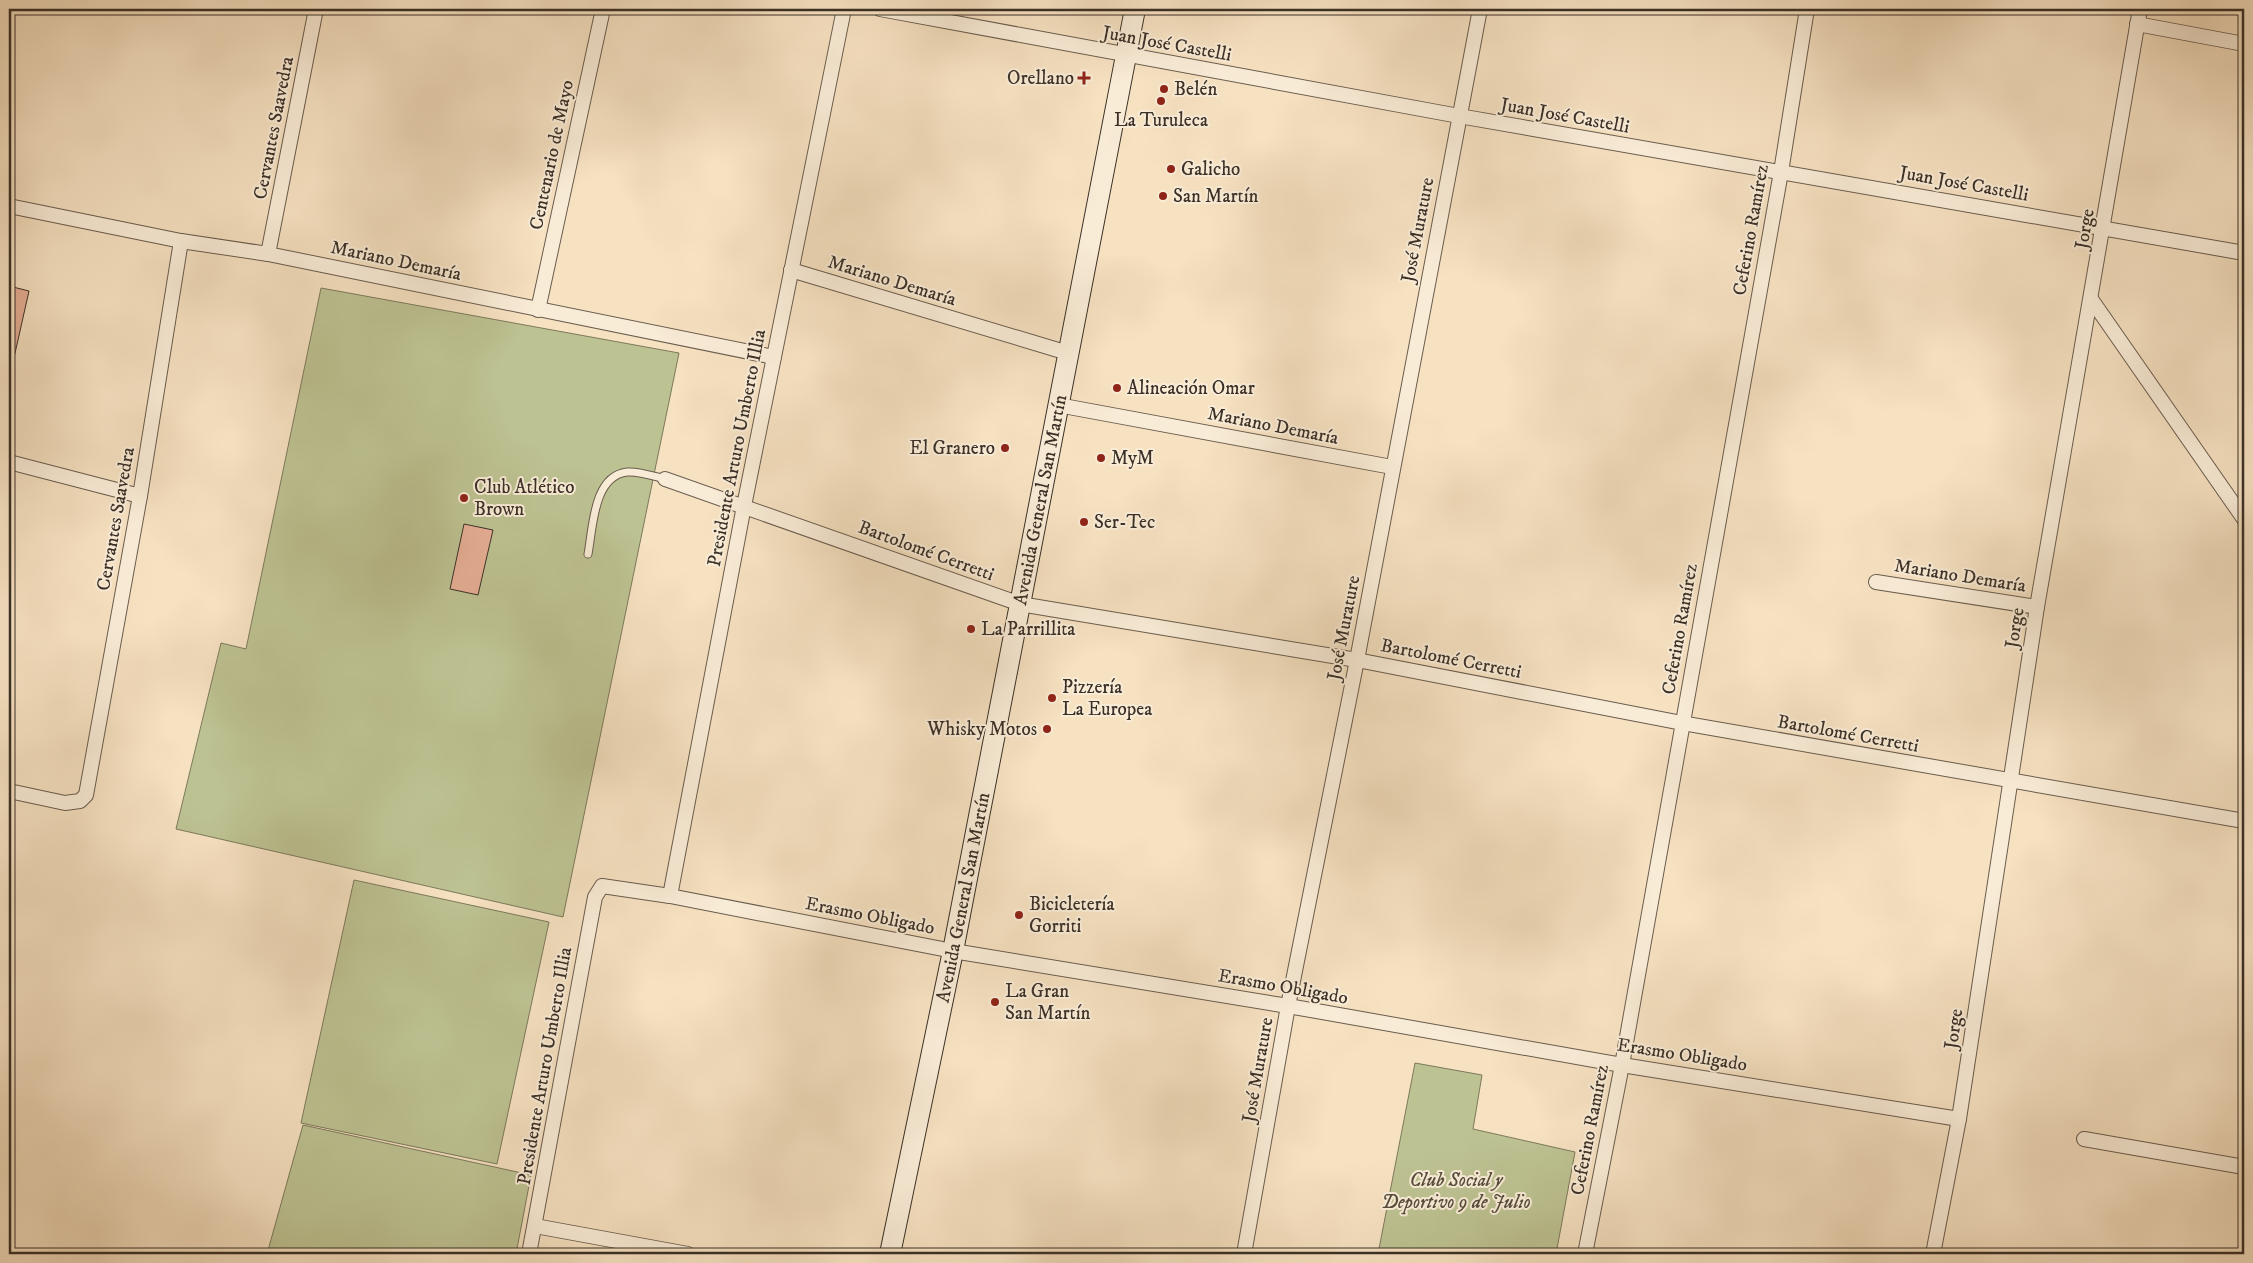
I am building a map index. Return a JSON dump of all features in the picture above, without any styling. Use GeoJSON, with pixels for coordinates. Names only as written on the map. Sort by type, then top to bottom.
{"type":"FeatureCollection","features":[{"type":"Feature","properties":{"kind":"main road","name":"Avenida General San Martín"},"geometry":{"type":"LineString","coordinates":[[890,1254],[953,951],[1134,9]]}},
{"type":"Feature","properties":{"kind":"street","name":"Cervantes Saavedra"},"geometry":{"type":"LineString","coordinates":[[268,254],[316,9]]}},
{"type":"Feature","properties":{"kind":"street","name":"Centenario de Mayo"},"geometry":{"type":"LineString","coordinates":[[538,310],[603,9]]}},
{"type":"Feature","properties":{"kind":"street","name":"Presidente Arturo Umberto Illia"},"geometry":{"type":"LineString","coordinates":[[670,896],[744,506],[844,9]]}},
{"type":"Feature","properties":{"kind":"street","name":"Juan José Castelli"},"geometry":{"type":"LineString","coordinates":[[880,9],[1125,56],[1459,116],[2104,227],[2244,254]]}},
{"type":"Feature","properties":{"kind":"street","name":"José Murature"},"geometry":{"type":"LineString","coordinates":[[1244,1254],[1288,1006],[1357,660],[1480,9]]}},
{"type":"Feature","properties":{"kind":"street","name":"Ceferino Ramírez"},"geometry":{"type":"LineString","coordinates":[[1585,1254],[1622,1065],[1781,172],[1807,9]]}},
{"type":"Feature","properties":{"kind":"street","name":"Jorge"},"geometry":{"type":"LineString","coordinates":[[1934,1254],[1959,1119],[2037,607],[2104,227],[2140,9]]}},
{"type":"Feature","properties":{"kind":"street"},"geometry":{"type":"LineString","coordinates":[[2138,24],[2244,44]]}},
{"type":"Feature","properties":{"kind":"street","name":"Mariano Demaría"},"geometry":{"type":"LineString","coordinates":[[9,206],[181,241],[268,254],[774,357]]}},
{"type":"Feature","properties":{"kind":"street","name":"Cervantes Saavedra"},"geometry":{"type":"LineString","coordinates":[[9,791],[65,803],[80,801],[86,795],[140,496],[181,241]]}},
{"type":"Feature","properties":{"kind":"street","name":"Mariano Demaría"},"geometry":{"type":"LineString","coordinates":[[791,270],[1068,353]]}},
{"type":"Feature","properties":{"kind":"street"},"geometry":{"type":"LineString","coordinates":[[2091,299],[2244,519]]}},
{"type":"Feature","properties":{"kind":"street","name":"Mariano Demaría"},"geometry":{"type":"LineString","coordinates":[[1058,405],[1392,467]]}},
{"type":"Feature","properties":{"kind":"street"},"geometry":{"type":"LineString","coordinates":[[9,462],[140,496]]}},
{"type":"Feature","properties":{"kind":"street","name":"Bartolomé Cerretti"},"geometry":{"type":"LineString","coordinates":[[665,479],[1020,604],[1357,660],[1682,723],[2244,821]]}},
{"type":"Feature","properties":{"kind":"street","name":"Mariano Demaría"},"geometry":{"type":"LineString","coordinates":[[1876,582],[2037,607]]}},
{"type":"Feature","properties":{"kind":"street","name":"Presidente Arturo Umberto Illia"},"geometry":{"type":"LineString","coordinates":[[529,1254],[595,897],[602,886]]}},
{"type":"Feature","properties":{"kind":"street","name":"Erasmo Obligado"},"geometry":{"type":"LineString","coordinates":[[602,886],[670,896],[953,951],[1288,1006],[1622,1065],[1959,1119]]}},
{"type":"Feature","properties":{"kind":"street"},"geometry":{"type":"LineString","coordinates":[[2084,1139],[2244,1167]]}},
{"type":"Feature","properties":{"kind":"street"},"geometry":{"type":"LineString","coordinates":[[535,1226],[688,1254]]}},
{"type":"Feature","properties":{"kind":"lane"},"geometry":{"type":"LineString","coordinates":[[588,554],[598,498],[606,484],[616,476],[626,472],[665,479]]}},
{"type":"Feature","properties":{"kind":"green space","name":"Club Atlético Brown"},"geometry":{"type":"Polygon","coordinates":[[[321,288],[679,353],[563,917],[176,829],[221,643],[246,649],[321,288]]]}},
{"type":"Feature","properties":{"kind":"green space"},"geometry":{"type":"Polygon","coordinates":[[[354,880],[549,922],[497,1164],[301,1123],[354,880]]]}},
{"type":"Feature","properties":{"kind":"green space","name":"Club Social y Deportivo 9 de Julio"},"geometry":{"type":"Polygon","coordinates":[[[1415,1063],[1482,1075],[1473,1129],[1575,1152],[1556,1254],[1378,1254],[1415,1063]]]}},
{"type":"Feature","properties":{"kind":"green space"},"geometry":{"type":"Polygon","coordinates":[[[303,1125],[531,1175],[516,1254],[267,1254],[303,1125]]]}},
{"type":"Feature","properties":{"kind":"building"},"geometry":{"type":"Polygon","coordinates":[[[9,286],[29,291],[13,362],[9,361],[9,286]]]}},
{"type":"Feature","properties":{"kind":"building"},"geometry":{"type":"Polygon","coordinates":[[[464,524],[493,530],[478,595],[450,589],[464,524]]]}},
{"type":"Feature","properties":{"kind":"place","name":"Orellano"},"geometry":{"type":"Point","coordinates":[1084,78]}},
{"type":"Feature","properties":{"kind":"place","name":"Belén"},"geometry":{"type":"Point","coordinates":[1164,89]}},
{"type":"Feature","properties":{"kind":"place","name":"La Turuleca"},"geometry":{"type":"Point","coordinates":[1161,101]}},
{"type":"Feature","properties":{"kind":"place","name":"Galicho"},"geometry":{"type":"Point","coordinates":[1171,169]}},
{"type":"Feature","properties":{"kind":"place","name":"San Martín"},"geometry":{"type":"Point","coordinates":[1163,196]}},
{"type":"Feature","properties":{"kind":"place","name":"Alineación Omar"},"geometry":{"type":"Point","coordinates":[1117,388]}},
{"type":"Feature","properties":{"kind":"place","name":"El Granero"},"geometry":{"type":"Point","coordinates":[1005,448]}},
{"type":"Feature","properties":{"kind":"place","name":"MyM"},"geometry":{"type":"Point","coordinates":[1101,458]}},
{"type":"Feature","properties":{"kind":"place","name":"Club Atlético Brown"},"geometry":{"type":"Point","coordinates":[464,498]}},
{"type":"Feature","properties":{"kind":"place","name":"Ser-Tec"},"geometry":{"type":"Point","coordinates":[1084,522]}},
{"type":"Feature","properties":{"kind":"place","name":"La Parrillita"},"geometry":{"type":"Point","coordinates":[971,629]}},
{"type":"Feature","properties":{"kind":"place","name":"Pizzería La Europea"},"geometry":{"type":"Point","coordinates":[1052,698]}},
{"type":"Feature","properties":{"kind":"place","name":"Whisky Motos"},"geometry":{"type":"Point","coordinates":[1047,729]}},
{"type":"Feature","properties":{"kind":"place","name":"Bicicletería Gorriti"},"geometry":{"type":"Point","coordinates":[1019,915]}},
{"type":"Feature","properties":{"kind":"place","name":"La Gran San Martín"},"geometry":{"type":"Point","coordinates":[995,1002]}}]}
